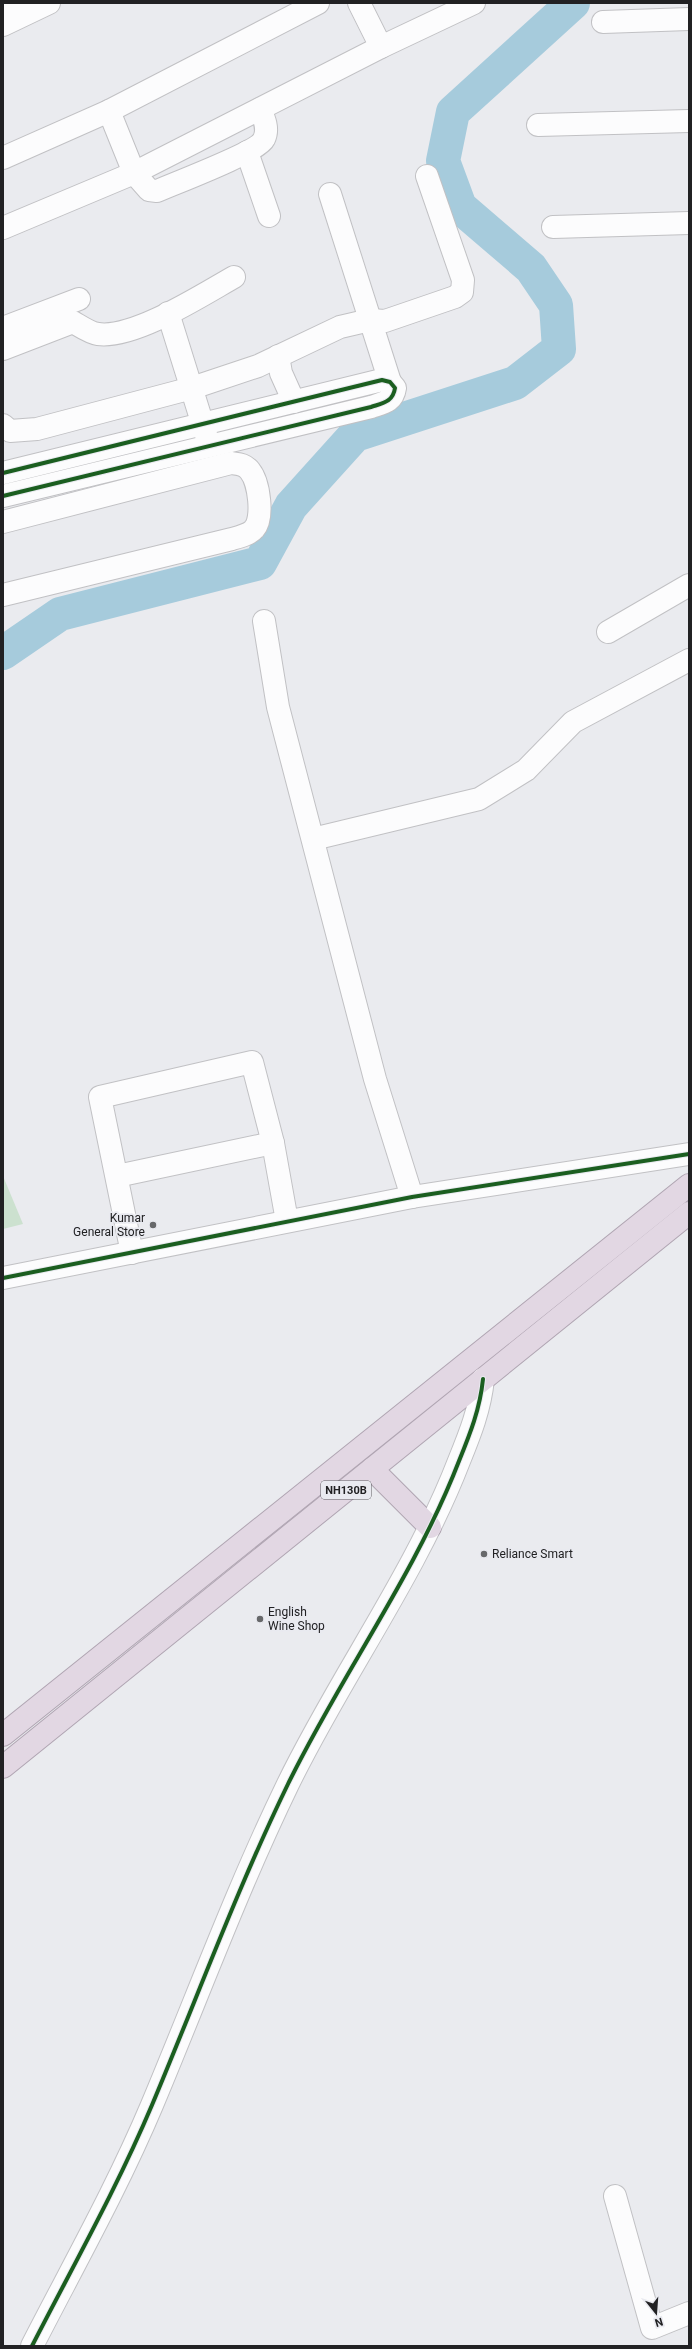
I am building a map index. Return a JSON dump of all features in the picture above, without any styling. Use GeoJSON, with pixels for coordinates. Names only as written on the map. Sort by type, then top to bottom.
{"type":"FeatureCollection","features":[{"type":"Feature","properties":{"kind":"highway","name":"NH130B"},"geometry":{"type":"LineString","coordinates":[[3,1735],[689,1185]]}},
{"type":"Feature","properties":{"kind":"highway","name":"NH130B"},"geometry":{"type":"LineString","coordinates":[[3,1767],[689,1213]]}},
{"type":"Feature","properties":{"kind":"highway"},"geometry":{"type":"LineString","coordinates":[[372,1469],[430,1527]]}},
{"type":"Feature","properties":{"kind":"street"},"geometry":{"type":"LineString","coordinates":[[3,8],[13,3]]}},
{"type":"Feature","properties":{"kind":"street"},"geometry":{"type":"LineString","coordinates":[[3,25],[49,3]]}},
{"type":"Feature","properties":{"kind":"street"},"geometry":{"type":"LineString","coordinates":[[3,158],[109,111],[318,3]]}},
{"type":"Feature","properties":{"kind":"street"},"geometry":{"type":"LineString","coordinates":[[358,3],[381,48]]}},
{"type":"Feature","properties":{"kind":"street"},"geometry":{"type":"LineString","coordinates":[[3,228],[134,174],[381,48],[474,3]]}},
{"type":"Feature","properties":{"kind":"street"},"geometry":{"type":"LineString","coordinates":[[603,22],[689,19]]}},
{"type":"Feature","properties":{"kind":"street"},"geometry":{"type":"LineString","coordinates":[[109,111],[134,174],[149,190],[157,191],[247,152],[264,140],[266,126],[260,109]]}},
{"type":"Feature","properties":{"kind":"street"},"geometry":{"type":"LineString","coordinates":[[538,125],[689,121]]}},
{"type":"Feature","properties":{"kind":"street"},"geometry":{"type":"LineString","coordinates":[[247,152],[269,216]]}},
{"type":"Feature","properties":{"kind":"street"},"geometry":{"type":"LineString","coordinates":[[3,425],[10,431],[38,429],[192,388],[258,366],[340,327],[370,320],[385,321],[448,299],[462,292],[464,287],[427,176]]}},
{"type":"Feature","properties":{"kind":"street"},"geometry":{"type":"LineString","coordinates":[[3,496],[388,402],[394,396],[395,388],[390,382],[330,194]]}},
{"type":"Feature","properties":{"kind":"street"},"geometry":{"type":"LineString","coordinates":[[553,227],[689,223]]}},
{"type":"Feature","properties":{"kind":"street"},"geometry":{"type":"LineString","coordinates":[[3,350],[73,322],[97,334],[120,333],[168,313],[234,277]]}},
{"type":"Feature","properties":{"kind":"street"},"geometry":{"type":"LineString","coordinates":[[3,328],[79,299]]}},
{"type":"Feature","properties":{"kind":"street"},"geometry":{"type":"LineString","coordinates":[[168,313],[209,446]]}},
{"type":"Feature","properties":{"kind":"street"},"geometry":{"type":"LineString","coordinates":[[278,356],[281,373],[294,402]]}},
{"type":"Feature","properties":{"kind":"street"},"geometry":{"type":"LineString","coordinates":[[3,473],[382,380],[390,382]]}},
{"type":"Feature","properties":{"kind":"street"},"geometry":{"type":"LineString","coordinates":[[139,439],[145,461]]}},
{"type":"Feature","properties":{"kind":"street"},"geometry":{"type":"LineString","coordinates":[[71,456],[77,478]]}},
{"type":"Feature","properties":{"kind":"street"},"geometry":{"type":"LineString","coordinates":[[3,522],[231,463],[242,464],[250,470],[261,512],[258,524],[253,531],[232,539],[3,595]]}},
{"type":"Feature","properties":{"kind":"street"},"geometry":{"type":"LineString","coordinates":[[608,632],[689,585]]}},
{"type":"Feature","properties":{"kind":"street"},"geometry":{"type":"LineString","coordinates":[[264,621],[278,707],[373,1071],[412,1197]]}},
{"type":"Feature","properties":{"kind":"street"},"geometry":{"type":"LineString","coordinates":[[313,839],[479,799],[526,770],[573,722],[689,660]]}},
{"type":"Feature","properties":{"kind":"street"},"geometry":{"type":"LineString","coordinates":[[132,1253],[100,1097],[252,1062],[273,1143],[287,1221]]}},
{"type":"Feature","properties":{"kind":"street"},"geometry":{"type":"LineString","coordinates":[[117,1176],[273,1143]]}},
{"type":"Feature","properties":{"kind":"street"},"geometry":{"type":"LineString","coordinates":[[3,1278],[412,1197],[689,1154]]}},
{"type":"Feature","properties":{"kind":"street"},"geometry":{"type":"LineString","coordinates":[[33,2346],[111,2193],[151,2107],[238,1893],[289,1782],[430,1527],[449,1488],[479,1409],[483,1379]]}},
{"type":"Feature","properties":{"kind":"street"},"geometry":{"type":"LineString","coordinates":[[615,2196],[652,2328],[689,2313]]}},
{"type":"Feature","properties":{"kind":"green space"},"geometry":{"type":"Polygon","coordinates":[[[3,1176],[23,1224],[3,1229],[3,1176]]]}},
{"type":"Feature","properties":{"kind":"waterway"},"geometry":{"type":"LineString","coordinates":[[3,653],[60,614],[260,563],[291,506],[355,435],[515,383],[559,349],[556,305],[531,268],[460,207],[443,161],[453,112],[573,3]]}},
{"type":"Feature","properties":{"kind":"cycle path"},"geometry":{"type":"LineString","coordinates":[[3,473],[382,380],[390,382],[395,388],[390,399],[371,407],[3,496]]}},
{"type":"Feature","properties":{"kind":"cycle path"},"geometry":{"type":"LineString","coordinates":[[3,1278],[412,1197],[689,1154]]}},
{"type":"Feature","properties":{"kind":"cycle path"},"geometry":{"type":"LineString","coordinates":[[32,2346],[94,2227],[138,2136],[169,2065],[234,1903],[288,1784],[331,1704],[400,1585],[441,1503],[474,1421],[480,1401],[483,1379]]}},
{"type":"Feature","properties":{"kind":"place","name":"Kumar General Store"},"geometry":{"type":"Point","coordinates":[153,1225]}},
{"type":"Feature","properties":{"kind":"place","name":"Reliance Smart"},"geometry":{"type":"Point","coordinates":[484,1554]}},
{"type":"Feature","properties":{"kind":"place","name":"English Wine Shop"},"geometry":{"type":"Point","coordinates":[260,1619]}}]}
